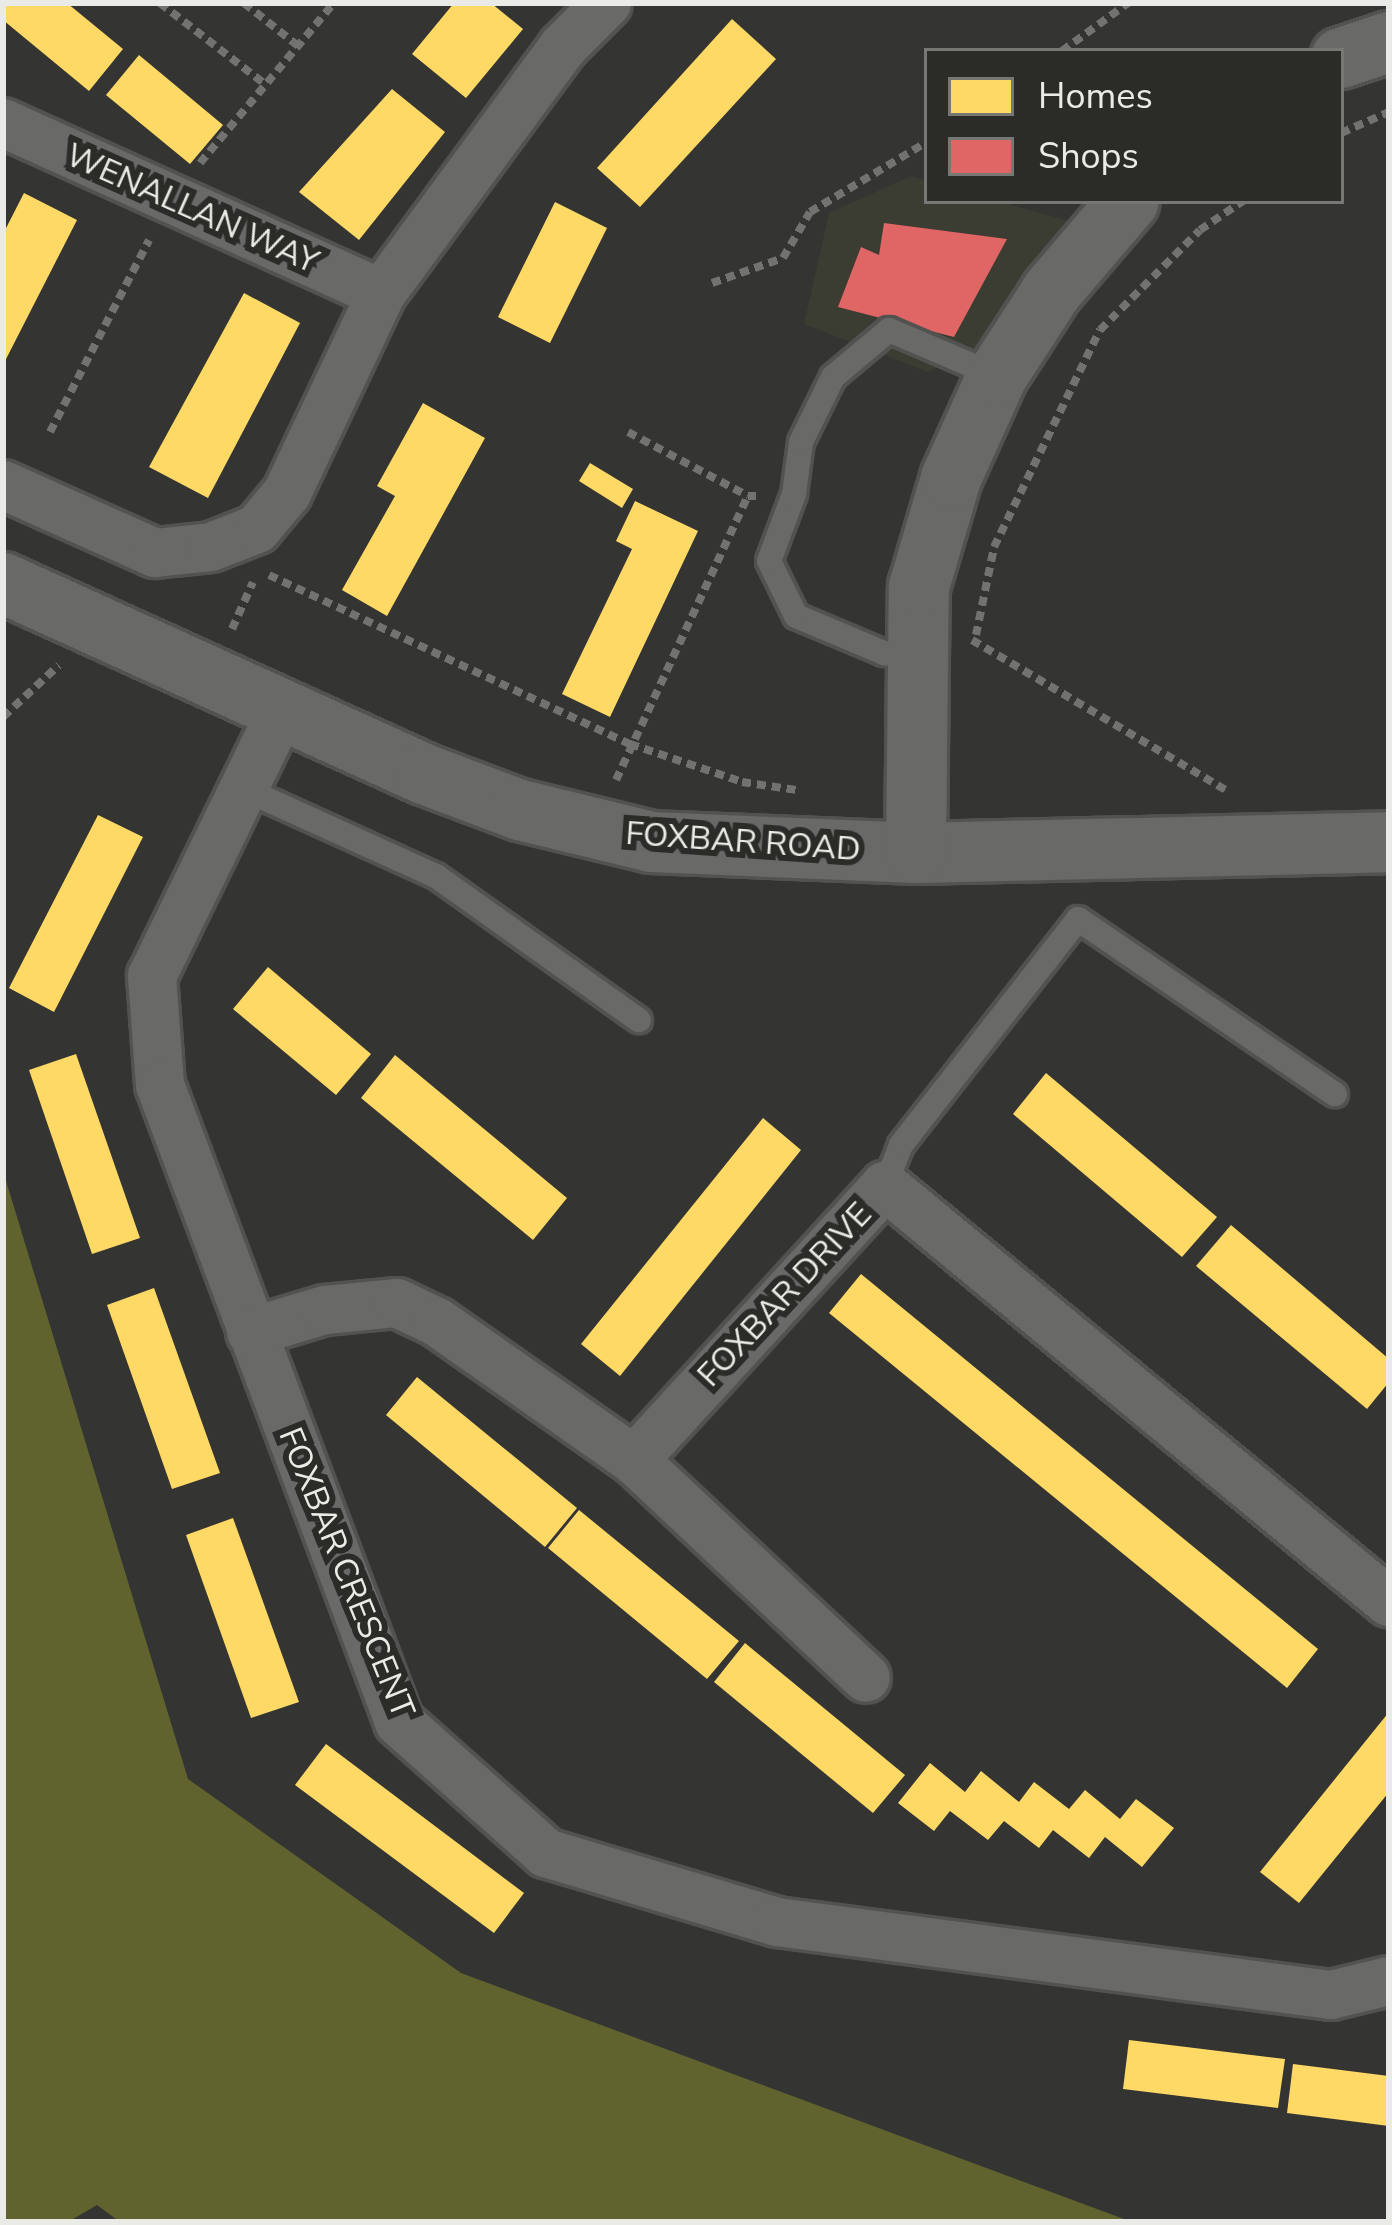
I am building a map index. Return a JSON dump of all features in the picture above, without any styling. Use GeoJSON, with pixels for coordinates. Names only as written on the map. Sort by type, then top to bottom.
{"type":"FeatureCollection","features":[{"type":"Feature","properties":{"kind":"street"},"geometry":{"type":"LineString","coordinates":[[3,485],[155,553],[211,548],[256,529],[287,493],[381,294],[591,8]]}},
{"type":"Feature","properties":{"kind":"street"},"geometry":{"type":"LineString","coordinates":[[1344,57],[1389,42]]}},
{"type":"Feature","properties":{"kind":"street","name":"WENALLAN WAY"},"geometry":{"type":"LineString","coordinates":[[3,122],[381,294]]}},
{"type":"Feature","properties":{"kind":"street"},"geometry":{"type":"LineString","coordinates":[[916,853],[945,658],[919,587],[951,478],[997,376],[1052,291],[1126,204]]}},
{"type":"Feature","properties":{"kind":"street","name":"FOXBAR ROAD"},"geometry":{"type":"LineString","coordinates":[[3,583],[443,781],[595,830],[651,842],[916,853],[1389,842]]}},
{"type":"Feature","properties":{"kind":"street","name":"FOXBAR CRESCENT"},"geometry":{"type":"LineString","coordinates":[[281,712],[152,976],[160,1085],[399,1722],[546,1853],[778,1922],[1331,1995],[1389,1981]]}},
{"type":"Feature","properties":{"kind":"street","name":"FOXBAR DRIVE"},"geometry":{"type":"LineString","coordinates":[[634,1460],[885,1186],[1389,1602]]}},
{"type":"Feature","properties":{"kind":"street"},"geometry":{"type":"LineString","coordinates":[[251,1332],[325,1310],[397,1303],[437,1322],[634,1460],[866,1678]]}},
{"type":"Feature","properties":{"kind":"lane"},"geometry":{"type":"LineString","coordinates":[[945,658],[884,653],[796,616],[769,560],[794,494],[801,442],[833,377],[889,330],[997,376]]}},
{"type":"Feature","properties":{"kind":"lane"},"geometry":{"type":"LineString","coordinates":[[244,789],[452,885],[639,1020]]}},
{"type":"Feature","properties":{"kind":"lane"},"geometry":{"type":"LineString","coordinates":[[885,1186],[901,1145],[1078,919],[1335,1094]]}},
{"type":"Feature","properties":{"kind":"path"},"geometry":{"type":"LineString","coordinates":[[160,3],[266,86]]}},
{"type":"Feature","properties":{"kind":"path"},"geometry":{"type":"LineString","coordinates":[[244,3],[298,46]]}},
{"type":"Feature","properties":{"kind":"path"},"geometry":{"type":"LineString","coordinates":[[1065,48],[1128,3]]}},
{"type":"Feature","properties":{"kind":"path"},"geometry":{"type":"LineString","coordinates":[[1344,132],[1389,112]]}},
{"type":"Feature","properties":{"kind":"path"},"geometry":{"type":"LineString","coordinates":[[712,283],[783,258],[810,212],[924,144]]}},
{"type":"Feature","properties":{"kind":"path"},"geometry":{"type":"LineString","coordinates":[[975,642],[994,547],[1100,330],[1200,230],[1239,204]]}},
{"type":"Feature","properties":{"kind":"path"},"geometry":{"type":"LineString","coordinates":[[628,432],[748,496],[794,494]]}},
{"type":"Feature","properties":{"kind":"path"},"geometry":{"type":"LineString","coordinates":[[595,830],[630,744],[748,496]]}},
{"type":"Feature","properties":{"kind":"path"},"geometry":{"type":"LineString","coordinates":[[211,548],[630,744],[742,782],[807,791]]}},
{"type":"Feature","properties":{"kind":"path"},"geometry":{"type":"LineString","coordinates":[[919,587],[975,642],[1254,807],[1264,842]]}},
{"type":"Feature","properties":{"kind":"path"},"geometry":{"type":"LineString","coordinates":[[3,717],[99,627]]}},
{"type":"Feature","properties":{"kind":"path"},"geometry":{"type":"LineString","coordinates":[[945,658],[975,642]]}},
{"type":"Feature","properties":{"kind":"shaded area"},"geometry":{"type":"Polygon","coordinates":[[[911,176],[924,180],[924,204],[1009,204],[1079,224],[994,341],[928,372],[804,324],[829,213],[911,176]]]}},
{"type":"Feature","properties":{"kind":"green space"},"geometry":{"type":"Polygon","coordinates":[[[3,1171],[188,1779],[461,1973],[1132,2222],[120,2222],[97,2205],[68,2222],[3,2222],[3,1171]]]}},
{"type":"Feature","properties":{"kind":"building: Homes"},"geometry":{"type":"Polygon","coordinates":[[[3,3],[67,3],[123,49],[89,91],[3,20],[3,3]]]}},
{"type":"Feature","properties":{"kind":"building: Homes"},"geometry":{"type":"Polygon","coordinates":[[[454,3],[491,3],[523,29],[466,98],[412,54],[454,3]]]}},
{"type":"Feature","properties":{"kind":"building: Homes"},"geometry":{"type":"Polygon","coordinates":[[[732,19],[776,59],[640,207],[597,168],[732,19]]]}},
{"type":"Feature","properties":{"kind":"building: Homes"},"geometry":{"type":"Polygon","coordinates":[[[139,55],[223,125],[190,164],[106,95],[139,55]]]}},
{"type":"Feature","properties":{"kind":"building: Homes"},"geometry":{"type":"Polygon","coordinates":[[[392,89],[445,132],[359,240],[299,192],[392,89]]]}},
{"type":"Feature","properties":{"kind":"building: Homes"},"geometry":{"type":"Polygon","coordinates":[[[24,193],[77,220],[3,365],[3,234],[24,193]]]}},
{"type":"Feature","properties":{"kind":"building: Homes"},"geometry":{"type":"Polygon","coordinates":[[[555,202],[607,228],[550,343],[498,317],[555,202]]]}},
{"type":"Feature","properties":{"kind":"building: Homes"},"geometry":{"type":"Polygon","coordinates":[[[244,293],[300,323],[208,498],[149,467],[244,293]]]}},
{"type":"Feature","properties":{"kind":"building: Homes"},"geometry":{"type":"Polygon","coordinates":[[[423,403],[485,438],[387,616],[342,590],[395,496],[377,486],[423,403]]]}},
{"type":"Feature","properties":{"kind":"building: Homes"},"geometry":{"type":"Polygon","coordinates":[[[590,463],[633,489],[622,508],[579,481],[590,463]]]}},
{"type":"Feature","properties":{"kind":"building: Homes"},"geometry":{"type":"Polygon","coordinates":[[[635,501],[698,531],[610,717],[562,694],[632,549],[616,541],[635,501]]]}},
{"type":"Feature","properties":{"kind":"building: Homes"},"geometry":{"type":"Polygon","coordinates":[[[98,815],[143,837],[54,1012],[9,988],[98,815]]]}},
{"type":"Feature","properties":{"kind":"building: Homes"},"geometry":{"type":"Polygon","coordinates":[[[268,967],[371,1054],[336,1095],[233,1009],[268,967]]]}},
{"type":"Feature","properties":{"kind":"building: Homes"},"geometry":{"type":"Polygon","coordinates":[[[76,1054],[140,1238],[92,1254],[29,1070],[76,1054]]]}},
{"type":"Feature","properties":{"kind":"building: Homes"},"geometry":{"type":"Polygon","coordinates":[[[395,1055],[567,1198],[533,1240],[361,1098],[395,1055]]]}},
{"type":"Feature","properties":{"kind":"building: Homes"},"geometry":{"type":"Polygon","coordinates":[[[1046,1073],[1217,1217],[1182,1257],[1013,1114],[1046,1073]]]}},
{"type":"Feature","properties":{"kind":"building: Homes"},"geometry":{"type":"Polygon","coordinates":[[[763,1118],[801,1150],[620,1376],[581,1344],[763,1118]]]}},
{"type":"Feature","properties":{"kind":"building: Homes"},"geometry":{"type":"Polygon","coordinates":[[[1231,1225],[1389,1359],[1389,1382],[1367,1409],[1196,1266],[1231,1225]]]}},
{"type":"Feature","properties":{"kind":"building: Homes"},"geometry":{"type":"Polygon","coordinates":[[[861,1274],[1318,1649],[1287,1688],[829,1313],[861,1274]]]}},
{"type":"Feature","properties":{"kind":"building: Homes"},"geometry":{"type":"Polygon","coordinates":[[[154,1288],[220,1473],[172,1489],[107,1305],[154,1288]]]}},
{"type":"Feature","properties":{"kind":"building: Homes"},"geometry":{"type":"Polygon","coordinates":[[[417,1377],[577,1508],[545,1547],[386,1415],[417,1377]]]}},
{"type":"Feature","properties":{"kind":"building: Homes"},"geometry":{"type":"Polygon","coordinates":[[[579,1510],[739,1641],[707,1679],[548,1548],[579,1510]]]}},
{"type":"Feature","properties":{"kind":"building: Homes"},"geometry":{"type":"Polygon","coordinates":[[[233,1518],[299,1702],[251,1718],[186,1535],[233,1518]]]}},
{"type":"Feature","properties":{"kind":"building: Homes"},"geometry":{"type":"Polygon","coordinates":[[[745,1643],[905,1775],[873,1813],[714,1682],[745,1643]]]}},
{"type":"Feature","properties":{"kind":"building: Homes"},"geometry":{"type":"Polygon","coordinates":[[[1389,1712],[1389,1792],[1299,1903],[1260,1872],[1389,1712]]]}},
{"type":"Feature","properties":{"kind":"building: Homes"},"geometry":{"type":"Polygon","coordinates":[[[326,1744],[524,1893],[494,1933],[295,1785],[326,1744]]]}},
{"type":"Feature","properties":{"kind":"building: Homes"},"geometry":{"type":"Polygon","coordinates":[[[930,1763],[965,1792],[981,1771],[1019,1802],[1034,1782],[1069,1809],[1085,1790],[1120,1819],[1136,1799],[1174,1828],[1142,1867],[1105,1837],[1089,1858],[1053,1830],[1039,1848],[1004,1821],[988,1840],[950,1811],[934,1831],[898,1803],[930,1763]]]}},
{"type":"Feature","properties":{"kind":"building: Homes"},"geometry":{"type":"Polygon","coordinates":[[[1129,2040],[1285,2059],[1278,2108],[1123,2089],[1129,2040]]]}},
{"type":"Feature","properties":{"kind":"building: Homes"},"geometry":{"type":"Polygon","coordinates":[[[1293,2064],[1389,2076],[1389,2126],[1287,2113],[1293,2064]]]}},
{"type":"Feature","properties":{"kind":"building: Shops"},"geometry":{"type":"Polygon","coordinates":[[[884,223],[1007,239],[954,337],[838,307],[861,247],[879,255],[884,223]]]}}]}
